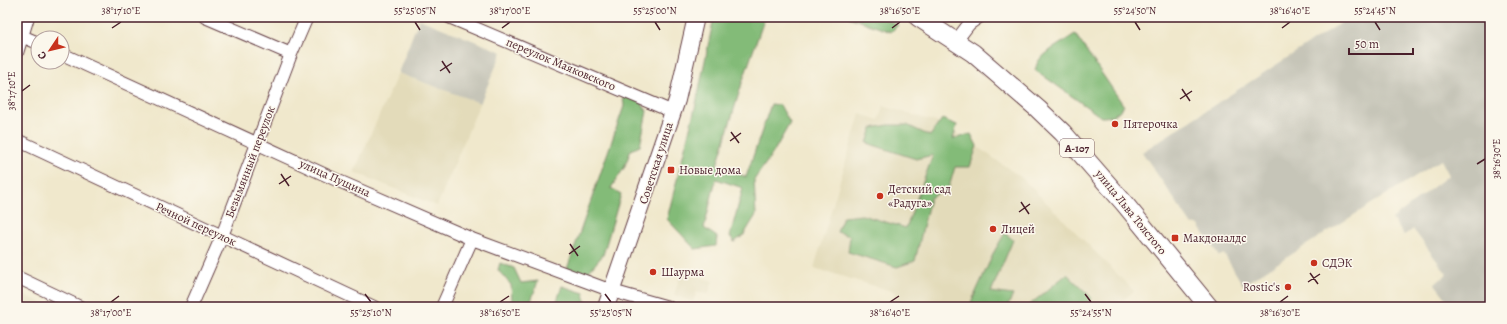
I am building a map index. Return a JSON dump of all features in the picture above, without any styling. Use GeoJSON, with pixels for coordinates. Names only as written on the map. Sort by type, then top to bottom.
{"type":"FeatureCollection","features":[{"type":"Feature","properties":{"kind":"highway","name":"улица Льва Толстого"},"geometry":{"type":"LineString","coordinates":[[918,17],[956,41],[1012,85],[1063,133],[1124,203],[1209,307]]}},
{"type":"Feature","properties":{"kind":"main road","name":"Советская улица"},"geometry":{"type":"LineString","coordinates":[[606,307],[677,100],[696,17]]}},
{"type":"Feature","properties":{"kind":"street"},"geometry":{"type":"LineString","coordinates":[[17,53],[20,35],[28,17]]}},
{"type":"Feature","properties":{"kind":"street"},"geometry":{"type":"LineString","coordinates":[[205,17],[291,54]]}},
{"type":"Feature","properties":{"kind":"street","name":"Безымянный переулок"},"geometry":{"type":"LineString","coordinates":[[190,307],[222,236],[291,54],[307,17]]}},
{"type":"Feature","properties":{"kind":"street","name":"переулок Маяковского"},"geometry":{"type":"LineString","coordinates":[[449,17],[673,112]]}},
{"type":"Feature","properties":{"kind":"street"},"geometry":{"type":"LineString","coordinates":[[956,41],[969,24],[979,17]]}},
{"type":"Feature","properties":{"kind":"street"},"geometry":{"type":"LineString","coordinates":[[20,35],[30,39]]}},
{"type":"Feature","properties":{"kind":"street","name":"улица Пущина"},"geometry":{"type":"LineString","coordinates":[[70,58],[341,182],[472,239],[612,292],[668,307]]}},
{"type":"Feature","properties":{"kind":"street","name":"Речной переулок"},"geometry":{"type":"LineString","coordinates":[[17,140],[374,307]]}},
{"type":"Feature","properties":{"kind":"street"},"geometry":{"type":"LineString","coordinates":[[442,307],[472,239]]}},
{"type":"Feature","properties":{"kind":"street"},"geometry":{"type":"LineString","coordinates":[[17,277],[80,307]]}},
{"type":"Feature","properties":{"kind":"shaded area"},"geometry":{"type":"Polygon","coordinates":[[[1350,17],[1490,17],[1490,307],[1453,307],[1435,284],[1447,274],[1413,229],[1404,235],[1392,219],[1449,175],[1441,160],[1243,285],[1224,254],[1219,256],[1198,224],[1192,225],[1142,152],[1350,17]]]}},
{"type":"Feature","properties":{"kind":"shaded area"},"geometry":{"type":"Polygon","coordinates":[[[419,19],[502,52],[480,103],[398,73],[419,19]]]}},
{"type":"Feature","properties":{"kind":"shaded area"},"geometry":{"type":"Polygon","coordinates":[[[398,73],[480,103],[437,206],[354,172],[398,73]]]}},
{"type":"Feature","properties":{"kind":"shaded area","name":"Лицей"},"geometry":{"type":"Polygon","coordinates":[[[883,106],[946,125],[1022,178],[1134,291],[1115,307],[914,307],[893,300],[895,292],[814,268],[860,114],[879,120],[883,106]]]}},
{"type":"Feature","properties":{"kind":"shaded area"},"geometry":{"type":"Polygon","coordinates":[[[682,271],[713,281],[708,295],[697,291],[693,302],[674,295],[682,271]]]}},
{"type":"Feature","properties":{"kind":"shaded area"},"geometry":{"type":"Polygon","coordinates":[[[17,292],[51,307],[17,307],[17,292]]]}},
{"type":"Feature","properties":{"kind":"green space"},"geometry":{"type":"Polygon","coordinates":[[[714,17],[765,17],[743,80],[717,165],[746,177],[771,104],[780,105],[790,123],[773,153],[754,180],[756,215],[743,236],[734,242],[730,236],[743,188],[716,179],[704,228],[717,237],[716,246],[695,249],[667,219],[696,104],[714,17]]]}},
{"type":"Feature","properties":{"kind":"green space"},"geometry":{"type":"Polygon","coordinates":[[[849,17],[880,17],[898,25],[891,32],[849,17]]]}},
{"type":"Feature","properties":{"kind":"green space"},"geometry":{"type":"Polygon","coordinates":[[[1075,34],[1124,106],[1114,115],[1101,117],[1035,70],[1038,61],[1049,51],[1075,34]]]}},
{"type":"Feature","properties":{"kind":"green space"},"geometry":{"type":"Polygon","coordinates":[[[623,97],[638,98],[647,111],[640,146],[631,150],[624,168],[611,188],[621,194],[603,255],[585,276],[567,269],[624,106],[623,97]]]}},
{"type":"Feature","properties":{"kind":"green space"},"geometry":{"type":"Polygon","coordinates":[[[942,119],[957,125],[953,139],[971,134],[977,146],[970,167],[955,167],[949,187],[930,198],[915,261],[897,267],[848,252],[850,236],[837,232],[843,217],[862,215],[906,228],[933,155],[916,159],[867,143],[872,128],[889,125],[907,125],[930,136],[942,119]]]}},
{"type":"Feature","properties":{"kind":"green space"},"geometry":{"type":"Polygon","coordinates":[[[1005,233],[1013,240],[991,292],[1013,295],[1007,307],[969,307],[995,250],[1005,233]]]}},
{"type":"Feature","properties":{"kind":"green space"},"geometry":{"type":"Polygon","coordinates":[[[500,263],[514,268],[521,283],[538,281],[529,307],[499,307],[512,301],[511,285],[498,270],[500,263]]]}},
{"type":"Feature","properties":{"kind":"green space"},"geometry":{"type":"Polygon","coordinates":[[[1067,274],[1092,298],[1082,307],[1027,307],[1067,274]]]}},
{"type":"Feature","properties":{"kind":"green space"},"geometry":{"type":"Polygon","coordinates":[[[562,286],[584,293],[587,307],[555,307],[562,286]]]}},
{"type":"Feature","properties":{"kind":"place","name":"Пятерочка"},"geometry":{"type":"Point","coordinates":[1115,124]}},
{"type":"Feature","properties":{"kind":"place","name":"Новые дома"},"geometry":{"type":"Point","coordinates":[671,170]}},
{"type":"Feature","properties":{"kind":"place","name":"Детский сад «Радуга»"},"geometry":{"type":"Point","coordinates":[880,196]}},
{"type":"Feature","properties":{"kind":"place","name":"Лицей"},"geometry":{"type":"Point","coordinates":[993,229]}},
{"type":"Feature","properties":{"kind":"place","name":"Макдоналдс"},"geometry":{"type":"Point","coordinates":[1175,238]}},
{"type":"Feature","properties":{"kind":"place","name":"СДЭК"},"geometry":{"type":"Point","coordinates":[1314,263]}},
{"type":"Feature","properties":{"kind":"place","name":"Шаурма"},"geometry":{"type":"Point","coordinates":[653,272]}},
{"type":"Feature","properties":{"kind":"place","name":"Rostic's"},"geometry":{"type":"Point","coordinates":[1288,287]}}]}
